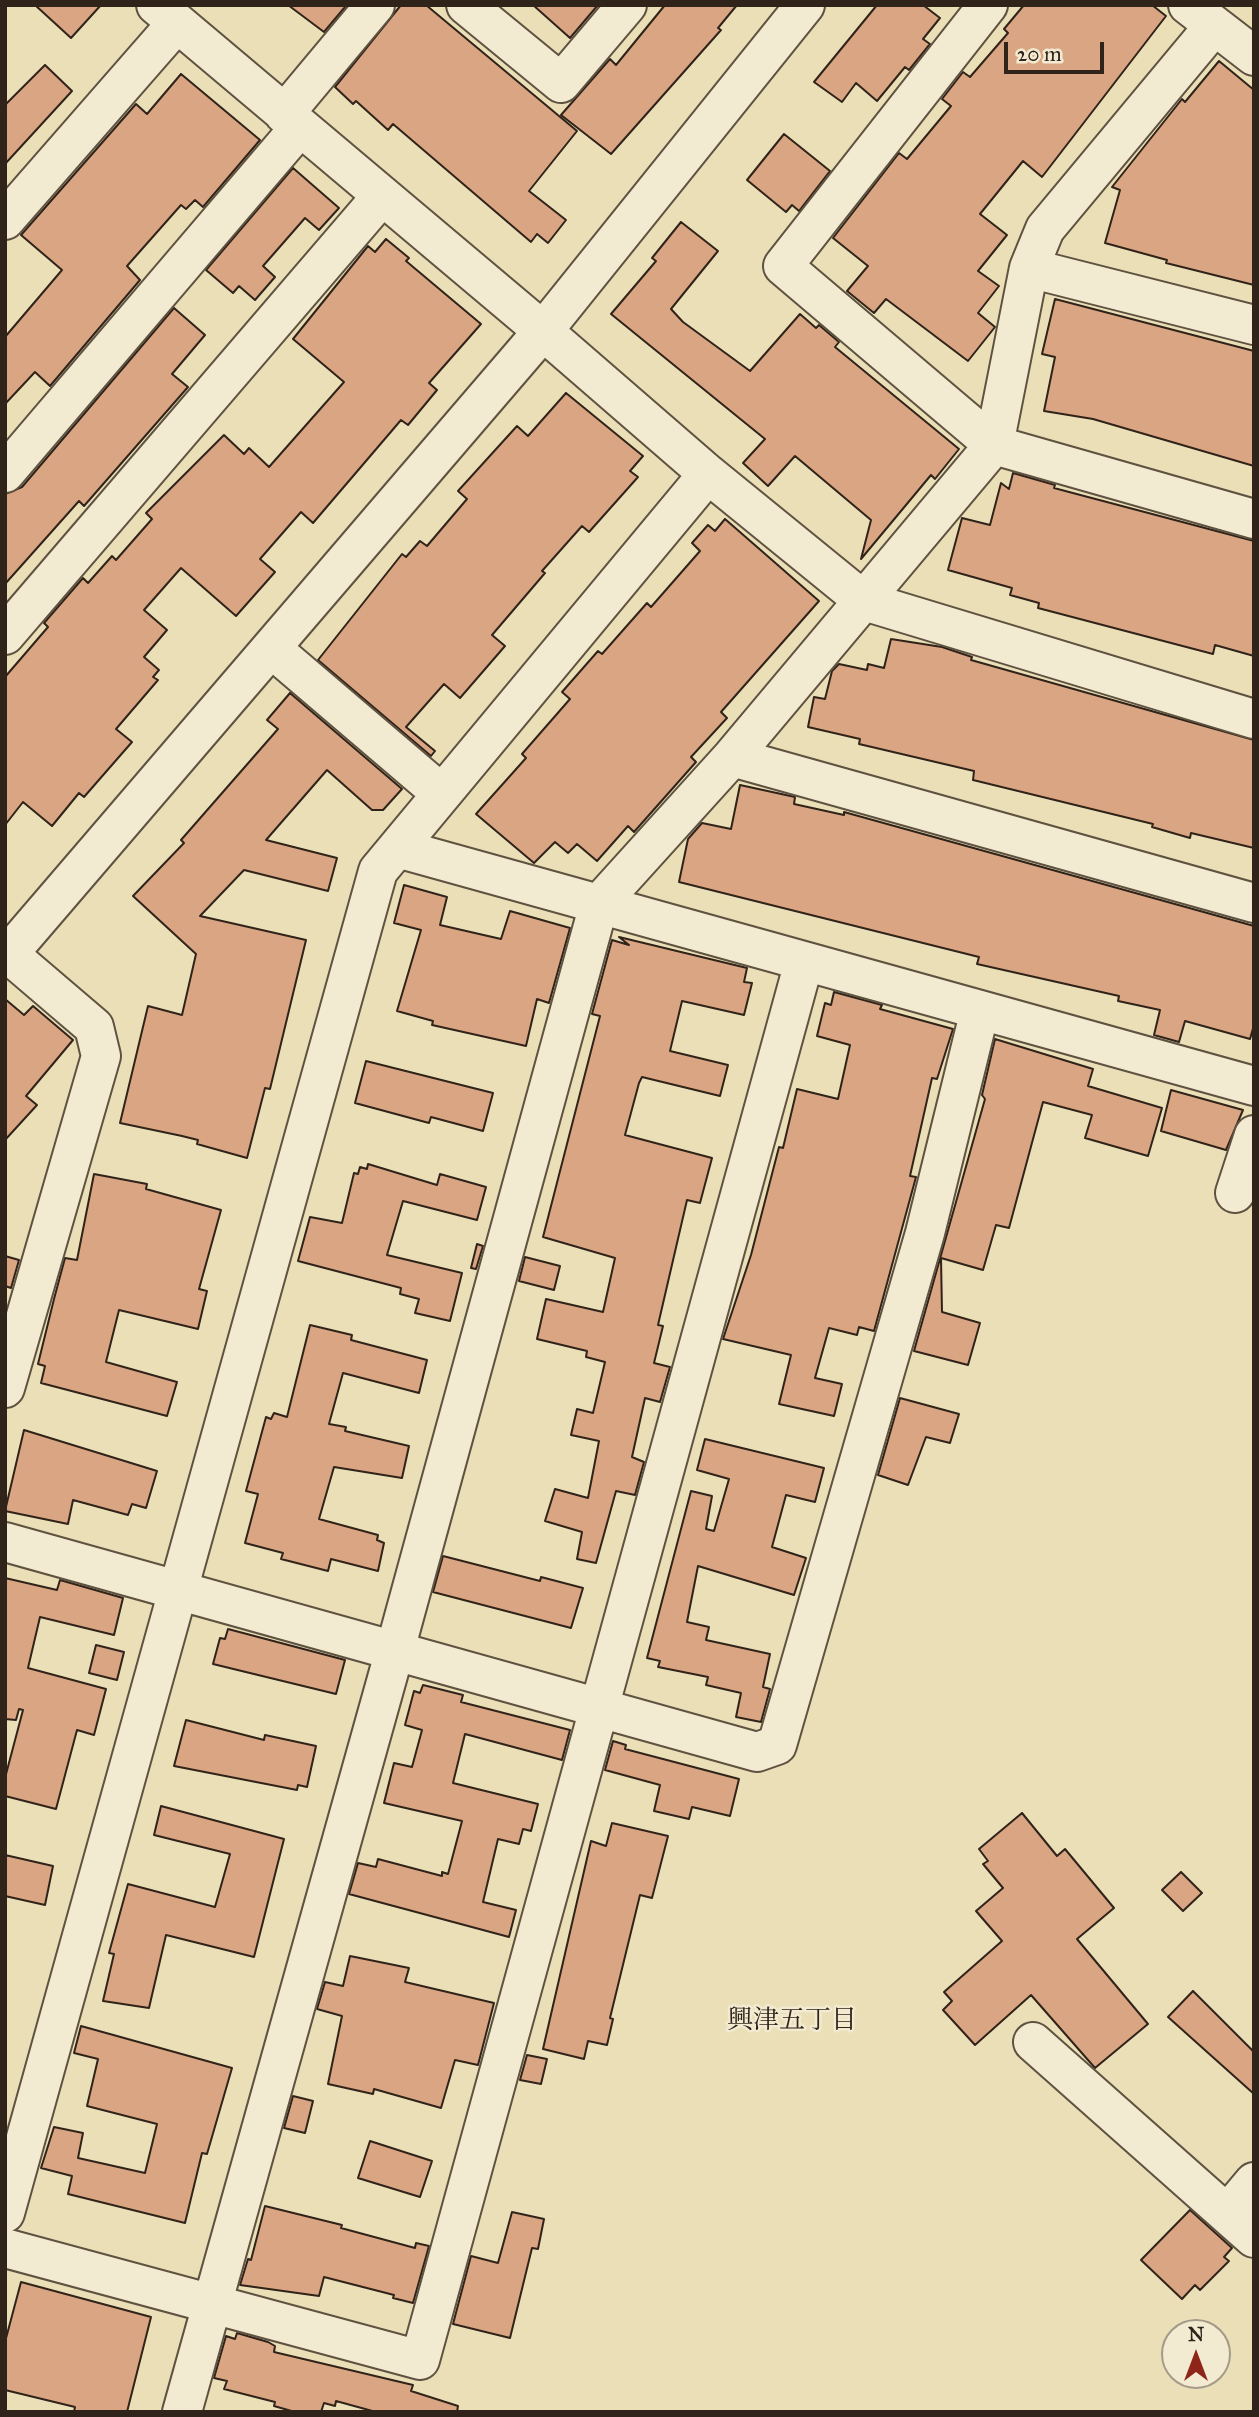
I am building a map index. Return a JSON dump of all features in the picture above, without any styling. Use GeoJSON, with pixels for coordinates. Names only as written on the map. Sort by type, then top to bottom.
{"type":"FeatureCollection","features":[{"type":"Feature","properties":{"kind":"street"},"geometry":{"type":"LineString","coordinates":[[5,473],[292,121],[375,5]]}},
{"type":"Feature","properties":{"kind":"street"},"geometry":{"type":"LineString","coordinates":[[466,5],[561,83],[627,5]]}},
{"type":"Feature","properties":{"kind":"street"},"geometry":{"type":"LineString","coordinates":[[5,1388],[101,1056],[94,1027],[6,954],[544,331],[806,5]]}},
{"type":"Feature","properties":{"kind":"street"},"geometry":{"type":"LineString","coordinates":[[988,5],[783,266],[994,445],[1254,519]]}},
{"type":"Feature","properties":{"kind":"street"},"geometry":{"type":"LineString","coordinates":[[5,220],[166,14],[544,331],[708,474],[864,601],[1254,719]]}},
{"type":"Feature","properties":{"kind":"street"},"geometry":{"type":"LineString","coordinates":[[181,2412],[396,1650],[599,904],[732,757],[994,445],[1029,268],[1045,229],[1201,15],[1254,56]]}},
{"type":"Feature","properties":{"kind":"street"},"geometry":{"type":"LineString","coordinates":[[5,635],[381,197]]}},
{"type":"Feature","properties":{"kind":"street"},"geometry":{"type":"LineString","coordinates":[[1029,268],[1254,325]]}},
{"type":"Feature","properties":{"kind":"street"},"geometry":{"type":"LineString","coordinates":[[5,2213],[378,872],[708,474]]}},
{"type":"Feature","properties":{"kind":"street"},"geometry":{"type":"LineString","coordinates":[[271,648],[442,793]]}},
{"type":"Feature","properties":{"kind":"street"},"geometry":{"type":"LineString","coordinates":[[732,757],[1254,903]]}},
{"type":"Feature","properties":{"kind":"street"},"geometry":{"type":"LineString","coordinates":[[397,848],[1254,1086]]}},
{"type":"Feature","properties":{"kind":"street"},"geometry":{"type":"LineString","coordinates":[[5,2248],[420,2360],[804,962]]}},
{"type":"Feature","properties":{"kind":"street"},"geometry":{"type":"LineString","coordinates":[[5,1542],[396,1650],[598,1710],[757,1752],[778,1745],[925,1233],[980,1010]]}},
{"type":"Feature","properties":{"kind":"street"},"geometry":{"type":"LineString","coordinates":[[1235,1193],[1254,1135]]}},
{"type":"Feature","properties":{"kind":"street"},"geometry":{"type":"LineString","coordinates":[[1033,2042],[1241,2226],[1254,2182]]}},
{"type":"Feature","properties":{"kind":"building"},"geometry":{"type":"Polygon","coordinates":[[[35,5],[101,5],[71,38],[35,5]]]}},
{"type":"Feature","properties":{"kind":"building"},"geometry":{"type":"Polygon","coordinates":[[[288,5],[342,5],[345,7],[324,32],[288,5]]]}},
{"type":"Feature","properties":{"kind":"building"},"geometry":{"type":"Polygon","coordinates":[[[401,5],[426,5],[577,131],[529,191],[566,220],[548,243],[537,234],[531,242],[393,124],[388,130],[356,101],[353,104],[335,87],[401,5]]]}},
{"type":"Feature","properties":{"kind":"building"},"geometry":{"type":"Polygon","coordinates":[[[533,5],[598,5],[570,38],[533,5]]]}},
{"type":"Feature","properties":{"kind":"building"},"geometry":{"type":"Polygon","coordinates":[[[665,5],[737,5],[718,28],[721,30],[611,154],[561,115],[610,59],[616,65],[665,5]]]}},
{"type":"Feature","properties":{"kind":"building"},"geometry":{"type":"Polygon","coordinates":[[[877,5],[923,5],[940,18],[923,39],[930,44],[909,70],[905,67],[877,101],[856,83],[842,102],[814,82],[877,5]]]}},
{"type":"Feature","properties":{"kind":"building"},"geometry":{"type":"Polygon","coordinates":[[[1024,5],[1152,5],[1166,16],[1042,177],[1023,161],[980,214],[1007,235],[978,271],[999,286],[978,313],[995,327],[968,361],[886,299],[874,313],[847,291],[868,266],[833,238],[899,153],[907,159],[951,106],[942,99],[963,72],[970,77],[1008,33],[1004,29],[1024,5]]]}},
{"type":"Feature","properties":{"kind":"building"},"geometry":{"type":"Polygon","coordinates":[[[1219,61],[1254,90],[1254,285],[1166,263],[1167,260],[1105,243],[1120,190],[1112,187],[1182,99],[1185,102],[1219,61]]]}},
{"type":"Feature","properties":{"kind":"building"},"geometry":{"type":"Polygon","coordinates":[[[45,65],[72,91],[5,164],[5,105],[45,65]]]}},
{"type":"Feature","properties":{"kind":"building"},"geometry":{"type":"Polygon","coordinates":[[[181,74],[260,140],[203,207],[195,200],[186,209],[181,205],[127,266],[140,280],[50,386],[35,372],[5,404],[5,337],[62,270],[21,235],[136,104],[147,114],[181,74]]]}},
{"type":"Feature","properties":{"kind":"building"},"geometry":{"type":"Polygon","coordinates":[[[784,134],[830,171],[799,211],[792,205],[786,212],[747,180],[784,134]]]}},
{"type":"Feature","properties":{"kind":"building"},"geometry":{"type":"Polygon","coordinates":[[[293,168],[339,208],[319,230],[305,218],[263,266],[275,277],[255,300],[239,286],[233,293],[206,270],[293,168]]]}},
{"type":"Feature","properties":{"kind":"building"},"geometry":{"type":"Polygon","coordinates":[[[681,222],[718,251],[671,309],[683,322],[750,371],[800,314],[816,328],[819,325],[839,342],[835,347],[959,449],[935,479],[931,475],[861,559],[871,520],[795,456],[768,486],[743,463],[765,439],[611,314],[656,261],[652,258],[681,222]]]}},
{"type":"Feature","properties":{"kind":"building"},"geometry":{"type":"Polygon","coordinates":[[[386,239],[409,258],[406,261],[481,324],[429,383],[437,390],[408,425],[401,420],[313,523],[301,512],[260,559],[275,572],[236,616],[181,568],[144,610],[167,630],[144,657],[159,670],[153,677],[158,680],[116,729],[132,742],[84,797],[79,793],[52,826],[23,802],[5,825],[5,677],[48,627],[44,623],[83,578],[88,583],[112,556],[116,560],[152,519],[146,513],[224,435],[244,454],[249,448],[269,467],[344,382],[293,339],[368,246],[375,252],[386,239]]]}},
{"type":"Feature","properties":{"kind":"building"},"geometry":{"type":"Polygon","coordinates":[[[1055,299],[1254,351],[1254,466],[1093,419],[1044,411],[1055,357],[1042,354],[1055,299]]]}},
{"type":"Feature","properties":{"kind":"building"},"geometry":{"type":"Polygon","coordinates":[[[174,308],[205,335],[172,374],[188,387],[84,506],[79,501],[5,584],[5,494],[22,487],[174,308]]]}},
{"type":"Feature","properties":{"kind":"building"},"geometry":{"type":"Polygon","coordinates":[[[566,393],[643,456],[630,471],[638,477],[589,532],[582,526],[542,571],[545,573],[492,635],[505,646],[460,698],[444,684],[406,727],[435,751],[431,756],[318,660],[402,554],[406,557],[420,541],[427,546],[467,499],[458,491],[517,426],[528,436],[566,393]]]}},
{"type":"Feature","properties":{"kind":"building"},"geometry":{"type":"Polygon","coordinates":[[[1013,473],[1055,485],[1054,488],[1254,541],[1254,656],[1215,645],[1213,654],[1038,608],[1039,603],[1010,595],[1012,588],[948,570],[962,518],[990,525],[1001,483],[1009,489],[1013,473]]]}},
{"type":"Feature","properties":{"kind":"building"},"geometry":{"type":"Polygon","coordinates":[[[725,519],[819,601],[721,712],[727,718],[691,757],[696,762],[634,832],[628,826],[597,861],[577,844],[568,853],[555,842],[534,863],[476,814],[526,758],[522,754],[570,699],[562,692],[598,651],[602,654],[647,603],[651,607],[700,551],[692,543],[708,525],[715,531],[725,519]]]}},
{"type":"Feature","properties":{"kind":"building"},"geometry":{"type":"Polygon","coordinates":[[[891,639],[942,647],[972,657],[971,660],[1254,740],[1254,848],[1191,833],[1190,838],[1152,827],[1153,824],[973,780],[974,771],[859,744],[860,739],[808,727],[814,697],[825,699],[832,671],[839,664],[867,670],[868,664],[884,668],[891,639]]]}},
{"type":"Feature","properties":{"kind":"building"},"geometry":{"type":"Polygon","coordinates":[[[290,693],[402,789],[383,810],[372,810],[327,770],[266,840],[337,858],[328,891],[244,870],[200,916],[306,940],[270,1089],[265,1088],[247,1158],[197,1144],[198,1140],[120,1123],[148,1006],[182,1015],[196,954],[133,896],[184,843],[181,840],[278,729],[267,720],[290,693]]]}},
{"type":"Feature","properties":{"kind":"building"},"geometry":{"type":"Polygon","coordinates":[[[740,785],[795,797],[794,804],[844,815],[844,812],[1254,926],[1254,1025],[1250,1039],[1185,1021],[1179,1042],[1154,1035],[1160,1010],[1118,1001],[1119,996],[977,964],[979,957],[679,882],[688,839],[702,823],[731,829],[740,785]]]}},
{"type":"Feature","properties":{"kind":"building"},"geometry":{"type":"Polygon","coordinates":[[[404,885],[447,897],[440,925],[501,939],[510,911],[570,928],[549,1003],[537,999],[526,1046],[432,1025],[433,1021],[397,1011],[421,930],[394,923],[404,885]]]}},
{"type":"Feature","properties":{"kind":"building"},"geometry":{"type":"Polygon","coordinates":[[[619,937],[747,968],[744,982],[752,983],[744,1015],[682,1001],[670,1051],[728,1065],[720,1096],[642,1077],[625,1135],[712,1158],[700,1203],[687,1200],[658,1325],[663,1326],[654,1363],[670,1367],[660,1402],[645,1398],[632,1457],[644,1462],[635,1495],[616,1491],[596,1563],[577,1559],[582,1532],[545,1521],[555,1489],[588,1498],[599,1441],[571,1435],[577,1409],[593,1413],[605,1362],[586,1357],[587,1351],[537,1339],[546,1299],[603,1312],[615,1258],[543,1237],[600,1016],[592,1014],[612,940],[629,945],[619,937]]]}},
{"type":"Feature","properties":{"kind":"building"},"geometry":{"type":"Polygon","coordinates":[[[834,992],[882,1005],[880,1009],[953,1029],[937,1079],[932,1078],[910,1176],[916,1177],[874,1331],[859,1327],[857,1335],[829,1328],[815,1378],[842,1384],[834,1416],[779,1404],[791,1355],[723,1339],[751,1255],[779,1147],[783,1148],[797,1089],[838,1099],[850,1045],[817,1036],[825,1003],[831,1005],[834,992]]]}},
{"type":"Feature","properties":{"kind":"building"},"geometry":{"type":"Polygon","coordinates":[[[5,999],[24,1015],[33,1006],[73,1040],[26,1096],[37,1105],[5,1140],[5,999]]]}},
{"type":"Feature","properties":{"kind":"building"},"geometry":{"type":"Polygon","coordinates":[[[995,1039],[1093,1069],[1088,1086],[1162,1108],[1148,1156],[1085,1138],[1092,1115],[1043,1102],[1009,1228],[996,1225],[983,1270],[941,1258],[942,1312],[980,1323],[968,1365],[914,1351],[985,1099],[982,1095],[995,1039]]]}},
{"type":"Feature","properties":{"kind":"building"},"geometry":{"type":"Polygon","coordinates":[[[366,1061],[493,1093],[483,1131],[431,1117],[429,1123],[355,1103],[366,1061]]]}},
{"type":"Feature","properties":{"kind":"building"},"geometry":{"type":"Polygon","coordinates":[[[1171,1090],[1243,1110],[1226,1150],[1161,1131],[1171,1090]]]}},
{"type":"Feature","properties":{"kind":"building"},"geometry":{"type":"Polygon","coordinates":[[[368,1164],[437,1185],[440,1174],[486,1187],[477,1220],[403,1201],[387,1255],[462,1273],[450,1321],[415,1313],[419,1299],[400,1294],[401,1288],[298,1261],[310,1217],[342,1223],[354,1173],[358,1174],[360,1167],[367,1169],[368,1164]]]}},
{"type":"Feature","properties":{"kind":"building"},"geometry":{"type":"Polygon","coordinates":[[[94,1174],[147,1184],[146,1189],[221,1210],[199,1289],[207,1291],[198,1329],[119,1310],[106,1362],[177,1382],[167,1416],[41,1383],[45,1366],[38,1364],[54,1299],[65,1258],[77,1260],[94,1174]]]}},
{"type":"Feature","properties":{"kind":"building"},"geometry":{"type":"Polygon","coordinates":[[[477,1244],[483,1246],[476,1269],[471,1268],[477,1244]]]}},
{"type":"Feature","properties":{"kind":"building"},"geometry":{"type":"Polygon","coordinates":[[[5,1256],[19,1260],[11,1288],[5,1286],[5,1256]]]}},
{"type":"Feature","properties":{"kind":"building"},"geometry":{"type":"Polygon","coordinates":[[[525,1257],[560,1266],[554,1290],[519,1281],[525,1257]]]}},
{"type":"Feature","properties":{"kind":"building"},"geometry":{"type":"Polygon","coordinates":[[[310,1325],[352,1335],[351,1340],[427,1360],[419,1393],[343,1373],[329,1424],[346,1427],[345,1431],[409,1446],[402,1478],[334,1467],[319,1519],[378,1535],[377,1540],[384,1543],[378,1571],[331,1559],[328,1571],[281,1559],[283,1553],[245,1543],[258,1494],[246,1491],[266,1417],[271,1419],[274,1413],[287,1417],[310,1325]]]}},
{"type":"Feature","properties":{"kind":"building"},"geometry":{"type":"Polygon","coordinates":[[[900,1398],[959,1414],[950,1443],[926,1437],[908,1485],[878,1475],[900,1398]]]}},
{"type":"Feature","properties":{"kind":"building"},"geometry":{"type":"Polygon","coordinates":[[[24,1430],[157,1471],[146,1508],[132,1504],[128,1515],[73,1500],[68,1524],[5,1511],[24,1430]]]}},
{"type":"Feature","properties":{"kind":"building"},"geometry":{"type":"Polygon","coordinates":[[[705,1439],[824,1468],[815,1502],[786,1495],[772,1547],[806,1558],[794,1595],[698,1566],[687,1622],[709,1627],[706,1640],[770,1654],[763,1687],[770,1689],[761,1722],[736,1717],[741,1693],[706,1685],[708,1677],[658,1667],[660,1661],[647,1658],[691,1491],[712,1496],[706,1529],[714,1531],[729,1479],[697,1470],[705,1439]]]}},
{"type":"Feature","properties":{"kind":"building"},"geometry":{"type":"Polygon","coordinates":[[[443,1556],[540,1581],[541,1577],[583,1588],[571,1628],[433,1592],[443,1556]]]}},
{"type":"Feature","properties":{"kind":"building"},"geometry":{"type":"Polygon","coordinates":[[[5,1578],[57,1590],[60,1580],[123,1598],[114,1635],[40,1617],[28,1668],[106,1689],[94,1735],[77,1730],[56,1809],[5,1796],[5,1778],[23,1710],[19,1709],[16,1720],[5,1719],[5,1578]]]}},
{"type":"Feature","properties":{"kind":"building"},"geometry":{"type":"Polygon","coordinates":[[[228,1629],[345,1660],[336,1694],[213,1664],[220,1638],[225,1639],[228,1629]]]}},
{"type":"Feature","properties":{"kind":"building"},"geometry":{"type":"Polygon","coordinates":[[[96,1645],[124,1652],[117,1680],[89,1673],[96,1645]]]}},
{"type":"Feature","properties":{"kind":"building"},"geometry":{"type":"Polygon","coordinates":[[[423,1685],[463,1695],[461,1702],[570,1730],[562,1760],[465,1734],[453,1783],[538,1804],[531,1831],[523,1829],[519,1844],[498,1839],[483,1902],[516,1910],[509,1937],[349,1894],[358,1863],[376,1867],[378,1859],[442,1876],[442,1872],[448,1874],[462,1821],[384,1803],[394,1763],[412,1767],[422,1730],[405,1725],[414,1691],[420,1693],[423,1685]]]}},
{"type":"Feature","properties":{"kind":"building"},"geometry":{"type":"Polygon","coordinates":[[[186,1720],[264,1740],[265,1735],[316,1746],[307,1787],[298,1785],[297,1790],[174,1766],[186,1720]]]}},
{"type":"Feature","properties":{"kind":"building"},"geometry":{"type":"Polygon","coordinates":[[[613,1741],[626,1745],[625,1749],[739,1779],[730,1816],[692,1807],[689,1819],[654,1811],[660,1785],[605,1770],[613,1741]]]}},
{"type":"Feature","properties":{"kind":"building"},"geometry":{"type":"Polygon","coordinates":[[[161,1806],[284,1839],[254,1957],[166,1935],[149,2008],[103,2001],[114,1954],[109,1953],[128,1884],[215,1907],[230,1854],[154,1835],[161,1806]]]}},
{"type":"Feature","properties":{"kind":"building"},"geometry":{"type":"Polygon","coordinates":[[[1022,1813],[1057,1856],[1065,1849],[1114,1908],[1077,1939],[1148,2024],[1095,2068],[1031,1995],[975,2045],[943,2010],[952,2001],[944,1992],[1002,1941],[976,1911],[1003,1888],[983,1864],[988,1861],[979,1849],[1022,1813]]]}},
{"type":"Feature","properties":{"kind":"building"},"geometry":{"type":"Polygon","coordinates":[[[612,1823],[668,1836],[652,1898],[640,1895],[610,2018],[613,2019],[607,2045],[588,2041],[584,2059],[543,2049],[591,1841],[606,1846],[612,1823]]]}},
{"type":"Feature","properties":{"kind":"building"},"geometry":{"type":"Polygon","coordinates":[[[5,1855],[53,1866],[45,1905],[5,1896],[5,1855]]]}},
{"type":"Feature","properties":{"kind":"building"},"geometry":{"type":"Polygon","coordinates":[[[1181,1872],[1202,1893],[1183,1911],[1162,1890],[1181,1872]]]}},
{"type":"Feature","properties":{"kind":"building"},"geometry":{"type":"Polygon","coordinates":[[[350,1956],[409,1968],[405,1982],[494,2003],[478,2065],[455,2060],[441,2108],[374,2089],[373,2094],[328,2084],[342,2016],[317,2009],[325,1982],[343,1986],[350,1956]]]}},
{"type":"Feature","properties":{"kind":"building"},"geometry":{"type":"Polygon","coordinates":[[[1193,1991],[1254,2052],[1254,2094],[1168,2017],[1193,1991]]]}},
{"type":"Feature","properties":{"kind":"building"},"geometry":{"type":"Polygon","coordinates":[[[81,2026],[232,2068],[207,2154],[202,2153],[185,2223],[68,2194],[72,2176],[41,2168],[54,2127],[83,2133],[78,2158],[145,2173],[157,2124],[87,2106],[98,2059],[74,2053],[81,2026]]]}},
{"type":"Feature","properties":{"kind":"building"},"geometry":{"type":"Polygon","coordinates":[[[527,2055],[547,2059],[541,2084],[520,2080],[527,2055]]]}},
{"type":"Feature","properties":{"kind":"building"},"geometry":{"type":"Polygon","coordinates":[[[293,2096],[313,2101],[305,2133],[284,2128],[293,2096]]]}},
{"type":"Feature","properties":{"kind":"building"},"geometry":{"type":"Polygon","coordinates":[[[370,2141],[432,2161],[420,2197],[358,2178],[370,2141]]]}},
{"type":"Feature","properties":{"kind":"building"},"geometry":{"type":"Polygon","coordinates":[[[265,2206],[342,2225],[341,2228],[415,2248],[416,2243],[429,2246],[413,2303],[393,2298],[394,2295],[324,2277],[319,2296],[240,2285],[248,2259],[251,2260],[265,2206]]]}},
{"type":"Feature","properties":{"kind":"building"},"geometry":{"type":"Polygon","coordinates":[[[1190,2210],[1232,2248],[1224,2257],[1229,2261],[1200,2290],[1195,2285],[1182,2299],[1141,2260],[1190,2210]]]}},
{"type":"Feature","properties":{"kind":"building"},"geometry":{"type":"Polygon","coordinates":[[[512,2212],[544,2219],[538,2249],[532,2248],[510,2338],[453,2324],[471,2256],[498,2263],[512,2212]]]}},
{"type":"Feature","properties":{"kind":"building"},"geometry":{"type":"Polygon","coordinates":[[[21,2282],[151,2317],[127,2412],[74,2412],[75,2407],[5,2390],[5,2342],[21,2282]]]}},
{"type":"Feature","properties":{"kind":"building"},"geometry":{"type":"Polygon","coordinates":[[[237,2333],[268,2342],[275,2346],[274,2352],[413,2385],[411,2391],[458,2406],[457,2412],[376,2412],[336,2401],[335,2406],[324,2403],[321,2412],[295,2412],[274,2406],[275,2402],[224,2389],[227,2381],[214,2378],[226,2336],[235,2339],[237,2333]]]}},
{"type":"Feature","properties":{"kind":"district","name":"興津五丁目"},"geometry":{"type":"Point","coordinates":[792,2022]}}]}
